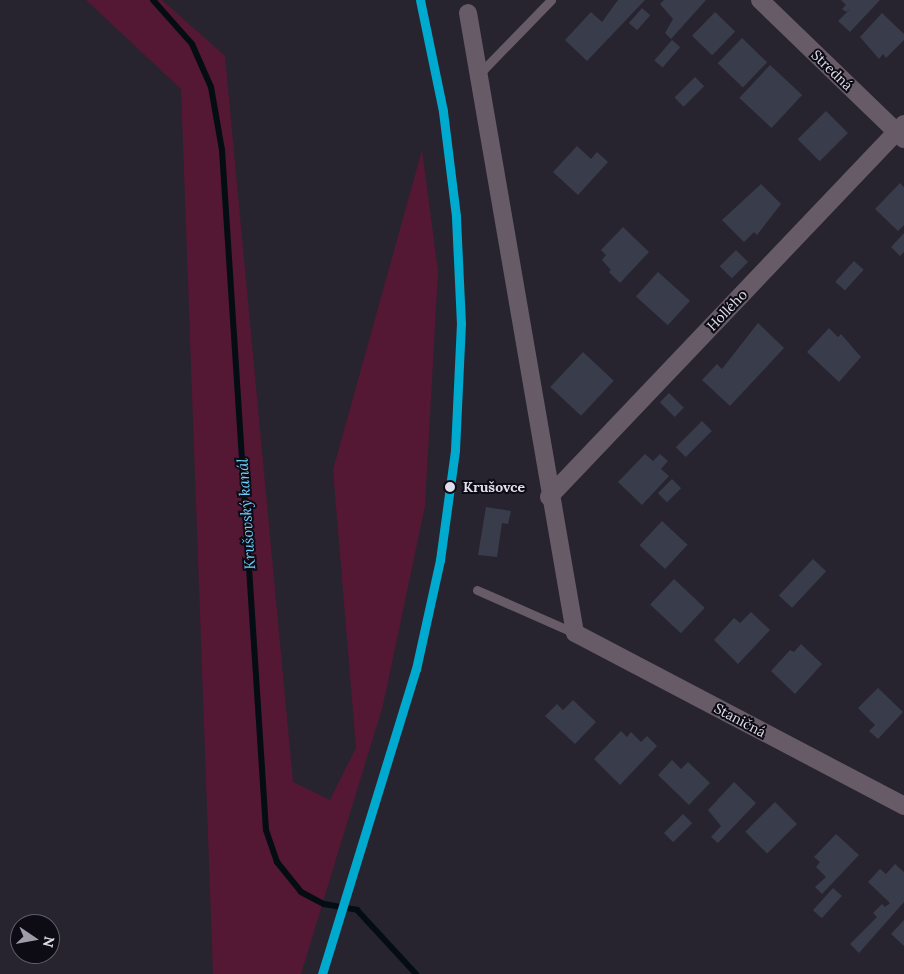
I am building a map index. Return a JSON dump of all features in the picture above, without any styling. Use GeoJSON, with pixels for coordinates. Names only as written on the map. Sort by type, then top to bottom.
{"type":"FeatureCollection","features":[{"type":"Feature","properties":{"kind":"street","name":"Stredná"},"geometry":{"type":"LineString","coordinates":[[760,0],[901,132]]}},
{"type":"Feature","properties":{"kind":"street"},"geometry":{"type":"LineString","coordinates":[[468,13],[480,73],[549,497],[575,634]]}},
{"type":"Feature","properties":{"kind":"street","name":"Hollého"},"geometry":{"type":"LineString","coordinates":[[549,497],[901,132]]}},
{"type":"Feature","properties":{"kind":"street","name":"Staničná"},"geometry":{"type":"LineString","coordinates":[[575,634],[904,806]]}},
{"type":"Feature","properties":{"kind":"lane"},"geometry":{"type":"LineString","coordinates":[[480,73],[551,0]]}},
{"type":"Feature","properties":{"kind":"lane"},"geometry":{"type":"LineString","coordinates":[[477,590],[575,634]]}},
{"type":"Feature","properties":{"kind":"shaded area"},"geometry":{"type":"Polygon","coordinates":[[[86,0],[162,0],[225,56],[293,782],[330,800],[356,748],[333,470],[422,150],[438,271],[425,506],[383,705],[301,974],[213,974],[181,89],[86,0]]]}},
{"type":"Feature","properties":{"kind":"building"},"geometry":{"type":"Polygon","coordinates":[[[618,0],[645,0],[587,61],[565,40],[591,12],[602,22],[618,0]]]}},
{"type":"Feature","properties":{"kind":"building"},"geometry":{"type":"Polygon","coordinates":[[[664,0],[706,0],[671,39],[665,33],[673,19],[660,4],[664,0]]]}},
{"type":"Feature","properties":{"kind":"building"},"geometry":{"type":"Polygon","coordinates":[[[841,0],[880,0],[850,32],[838,21],[850,9],[846,12],[842,9],[846,5],[841,0]]]}},
{"type":"Feature","properties":{"kind":"building"},"geometry":{"type":"Polygon","coordinates":[[[642,8],[650,15],[637,30],[629,23],[642,8]]]}},
{"type":"Feature","properties":{"kind":"building"},"geometry":{"type":"Polygon","coordinates":[[[715,12],[735,31],[712,55],[692,36],[715,12]]]}},
{"type":"Feature","properties":{"kind":"building"},"geometry":{"type":"Polygon","coordinates":[[[882,13],[904,34],[904,40],[886,58],[883,54],[879,59],[860,37],[882,13]]]}},
{"type":"Feature","properties":{"kind":"building"},"geometry":{"type":"Polygon","coordinates":[[[742,38],[767,62],[743,87],[718,63],[742,38]]]}},
{"type":"Feature","properties":{"kind":"building"},"geometry":{"type":"Polygon","coordinates":[[[672,40],[680,47],[663,68],[654,60],[672,40]]]}},
{"type":"Feature","properties":{"kind":"building"},"geometry":{"type":"Polygon","coordinates":[[[770,65],[802,95],[771,128],[739,98],[770,65]]]}},
{"type":"Feature","properties":{"kind":"building"},"geometry":{"type":"Polygon","coordinates":[[[695,77],[704,86],[684,107],[674,98],[695,77]]]}},
{"type":"Feature","properties":{"kind":"building"},"geometry":{"type":"Polygon","coordinates":[[[826,111],[848,133],[820,161],[798,139],[826,111]]]}},
{"type":"Feature","properties":{"kind":"building"},"geometry":{"type":"Polygon","coordinates":[[[577,146],[591,159],[597,152],[608,162],[578,195],[553,172],[577,146]]]}},
{"type":"Feature","properties":{"kind":"building"},"geometry":{"type":"Polygon","coordinates":[[[900,183],[904,187],[904,225],[898,231],[875,209],[900,183]]]}},
{"type":"Feature","properties":{"kind":"building"},"geometry":{"type":"Polygon","coordinates":[[[761,184],[781,204],[757,235],[754,232],[744,242],[722,220],[761,184]]]}},
{"type":"Feature","properties":{"kind":"building"},"geometry":{"type":"Polygon","coordinates":[[[623,227],[649,252],[620,283],[609,272],[611,270],[602,260],[606,255],[601,250],[623,227]]]}},
{"type":"Feature","properties":{"kind":"building"},"geometry":{"type":"Polygon","coordinates":[[[904,233],[904,252],[900,256],[891,247],[904,233]]]}},
{"type":"Feature","properties":{"kind":"building"},"geometry":{"type":"Polygon","coordinates":[[[736,250],[748,262],[732,278],[720,266],[736,250]]]}},
{"type":"Feature","properties":{"kind":"building"},"geometry":{"type":"Polygon","coordinates":[[[854,261],[864,270],[845,291],[835,282],[854,261]]]}},
{"type":"Feature","properties":{"kind":"building"},"geometry":{"type":"Polygon","coordinates":[[[658,272],[690,301],[668,325],[636,297],[658,272]]]}},
{"type":"Feature","properties":{"kind":"building"},"geometry":{"type":"Polygon","coordinates":[[[758,323],[784,348],[730,406],[702,380],[717,364],[722,369],[758,323]]]}},
{"type":"Feature","properties":{"kind":"building"},"geometry":{"type":"Polygon","coordinates":[[[829,328],[838,337],[841,334],[861,357],[839,382],[807,352],[829,328]]]}},
{"type":"Feature","properties":{"kind":"building"},"geometry":{"type":"Polygon","coordinates":[[[583,352],[614,381],[581,416],[550,387],[583,352]]]}},
{"type":"Feature","properties":{"kind":"building"},"geometry":{"type":"Polygon","coordinates":[[[669,393],[684,408],[675,417],[660,402],[669,393]]]}},
{"type":"Feature","properties":{"kind":"building"},"geometry":{"type":"Polygon","coordinates":[[[702,421],[712,431],[686,457],[676,447],[702,421]]]}},
{"type":"Feature","properties":{"kind":"building"},"geometry":{"type":"Polygon","coordinates":[[[645,454],[653,461],[660,454],[668,461],[661,469],[669,476],[642,505],[618,482],[645,454]]]}},
{"type":"Feature","properties":{"kind":"building"},"geometry":{"type":"Polygon","coordinates":[[[672,479],[681,488],[667,502],[658,493],[672,479]]]}},
{"type":"Feature","properties":{"kind":"building"},"geometry":{"type":"Polygon","coordinates":[[[486,507],[511,511],[508,524],[502,523],[497,557],[478,555],[486,507]]]}},
{"type":"Feature","properties":{"kind":"building"},"geometry":{"type":"Polygon","coordinates":[[[662,521],[688,545],[665,569],[639,545],[662,521]]]}},
{"type":"Feature","properties":{"kind":"building"},"geometry":{"type":"Polygon","coordinates":[[[813,559],[826,571],[792,608],[779,596],[813,559]]]}},
{"type":"Feature","properties":{"kind":"building"},"geometry":{"type":"Polygon","coordinates":[[[674,579],[705,608],[681,633],[650,605],[674,579]]]}},
{"type":"Feature","properties":{"kind":"building"},"geometry":{"type":"Polygon","coordinates":[[[751,612],[770,630],[738,664],[714,640],[734,618],[740,623],[751,612]]]}},
{"type":"Feature","properties":{"kind":"building"},"geometry":{"type":"Polygon","coordinates":[[[801,644],[822,664],[795,694],[771,671],[790,650],[794,652],[801,644]]]}},
{"type":"Feature","properties":{"kind":"building"},"geometry":{"type":"Polygon","coordinates":[[[878,688],[903,712],[878,739],[869,731],[875,725],[858,708],[878,688]]]}},
{"type":"Feature","properties":{"kind":"building"},"geometry":{"type":"Polygon","coordinates":[[[573,700],[596,722],[575,744],[545,716],[557,704],[563,710],[573,700]]]}},
{"type":"Feature","properties":{"kind":"building"},"geometry":{"type":"Polygon","coordinates":[[[621,731],[627,737],[631,732],[641,742],[647,736],[657,746],[620,785],[594,759],[621,731]]]}},
{"type":"Feature","properties":{"kind":"building"},"geometry":{"type":"Polygon","coordinates":[[[672,760],[681,769],[688,762],[710,783],[689,805],[658,775],[672,760]]]}},
{"type":"Feature","properties":{"kind":"building"},"geometry":{"type":"Polygon","coordinates":[[[734,782],[756,803],[718,843],[711,837],[721,826],[708,810],[734,782]]]}},
{"type":"Feature","properties":{"kind":"building"},"geometry":{"type":"Polygon","coordinates":[[[775,802],[797,824],[767,854],[745,832],[775,802]]]}},
{"type":"Feature","properties":{"kind":"building"},"geometry":{"type":"Polygon","coordinates":[[[683,814],[692,823],[673,842],[664,833],[683,814]]]}},
{"type":"Feature","properties":{"kind":"building"},"geometry":{"type":"Polygon","coordinates":[[[836,834],[859,855],[822,894],[815,887],[826,877],[816,867],[820,862],[814,857],[836,834]]]}},
{"type":"Feature","properties":{"kind":"building"},"geometry":{"type":"Polygon","coordinates":[[[895,864],[904,872],[904,902],[859,953],[850,944],[877,917],[873,913],[882,904],[885,907],[890,903],[868,882],[880,869],[886,874],[895,864]]]}},
{"type":"Feature","properties":{"kind":"building"},"geometry":{"type":"Polygon","coordinates":[[[833,888],[842,896],[822,918],[813,910],[833,888]]]}},
{"type":"Feature","properties":{"kind":"building"},"geometry":{"type":"Polygon","coordinates":[[[904,920],[904,946],[891,934],[904,920]]]}},
{"type":"Feature","properties":{"kind":"waterway","name":"Krušovský kanál"},"geometry":{"type":"LineString","coordinates":[[153,0],[192,44],[211,87],[222,150],[266,830],[277,862],[301,892],[324,904],[357,910],[416,974]]}},
{"type":"Feature","properties":{"kind":"transit line"},"geometry":{"type":"LineString","coordinates":[[322,974],[416,669],[440,560],[455,450],[461,324],[456,216],[443,111],[420,0]]}},
{"type":"Feature","properties":{"kind":"place","name":"Krušovce"},"geometry":{"type":"Point","coordinates":[450,487]}}]}
